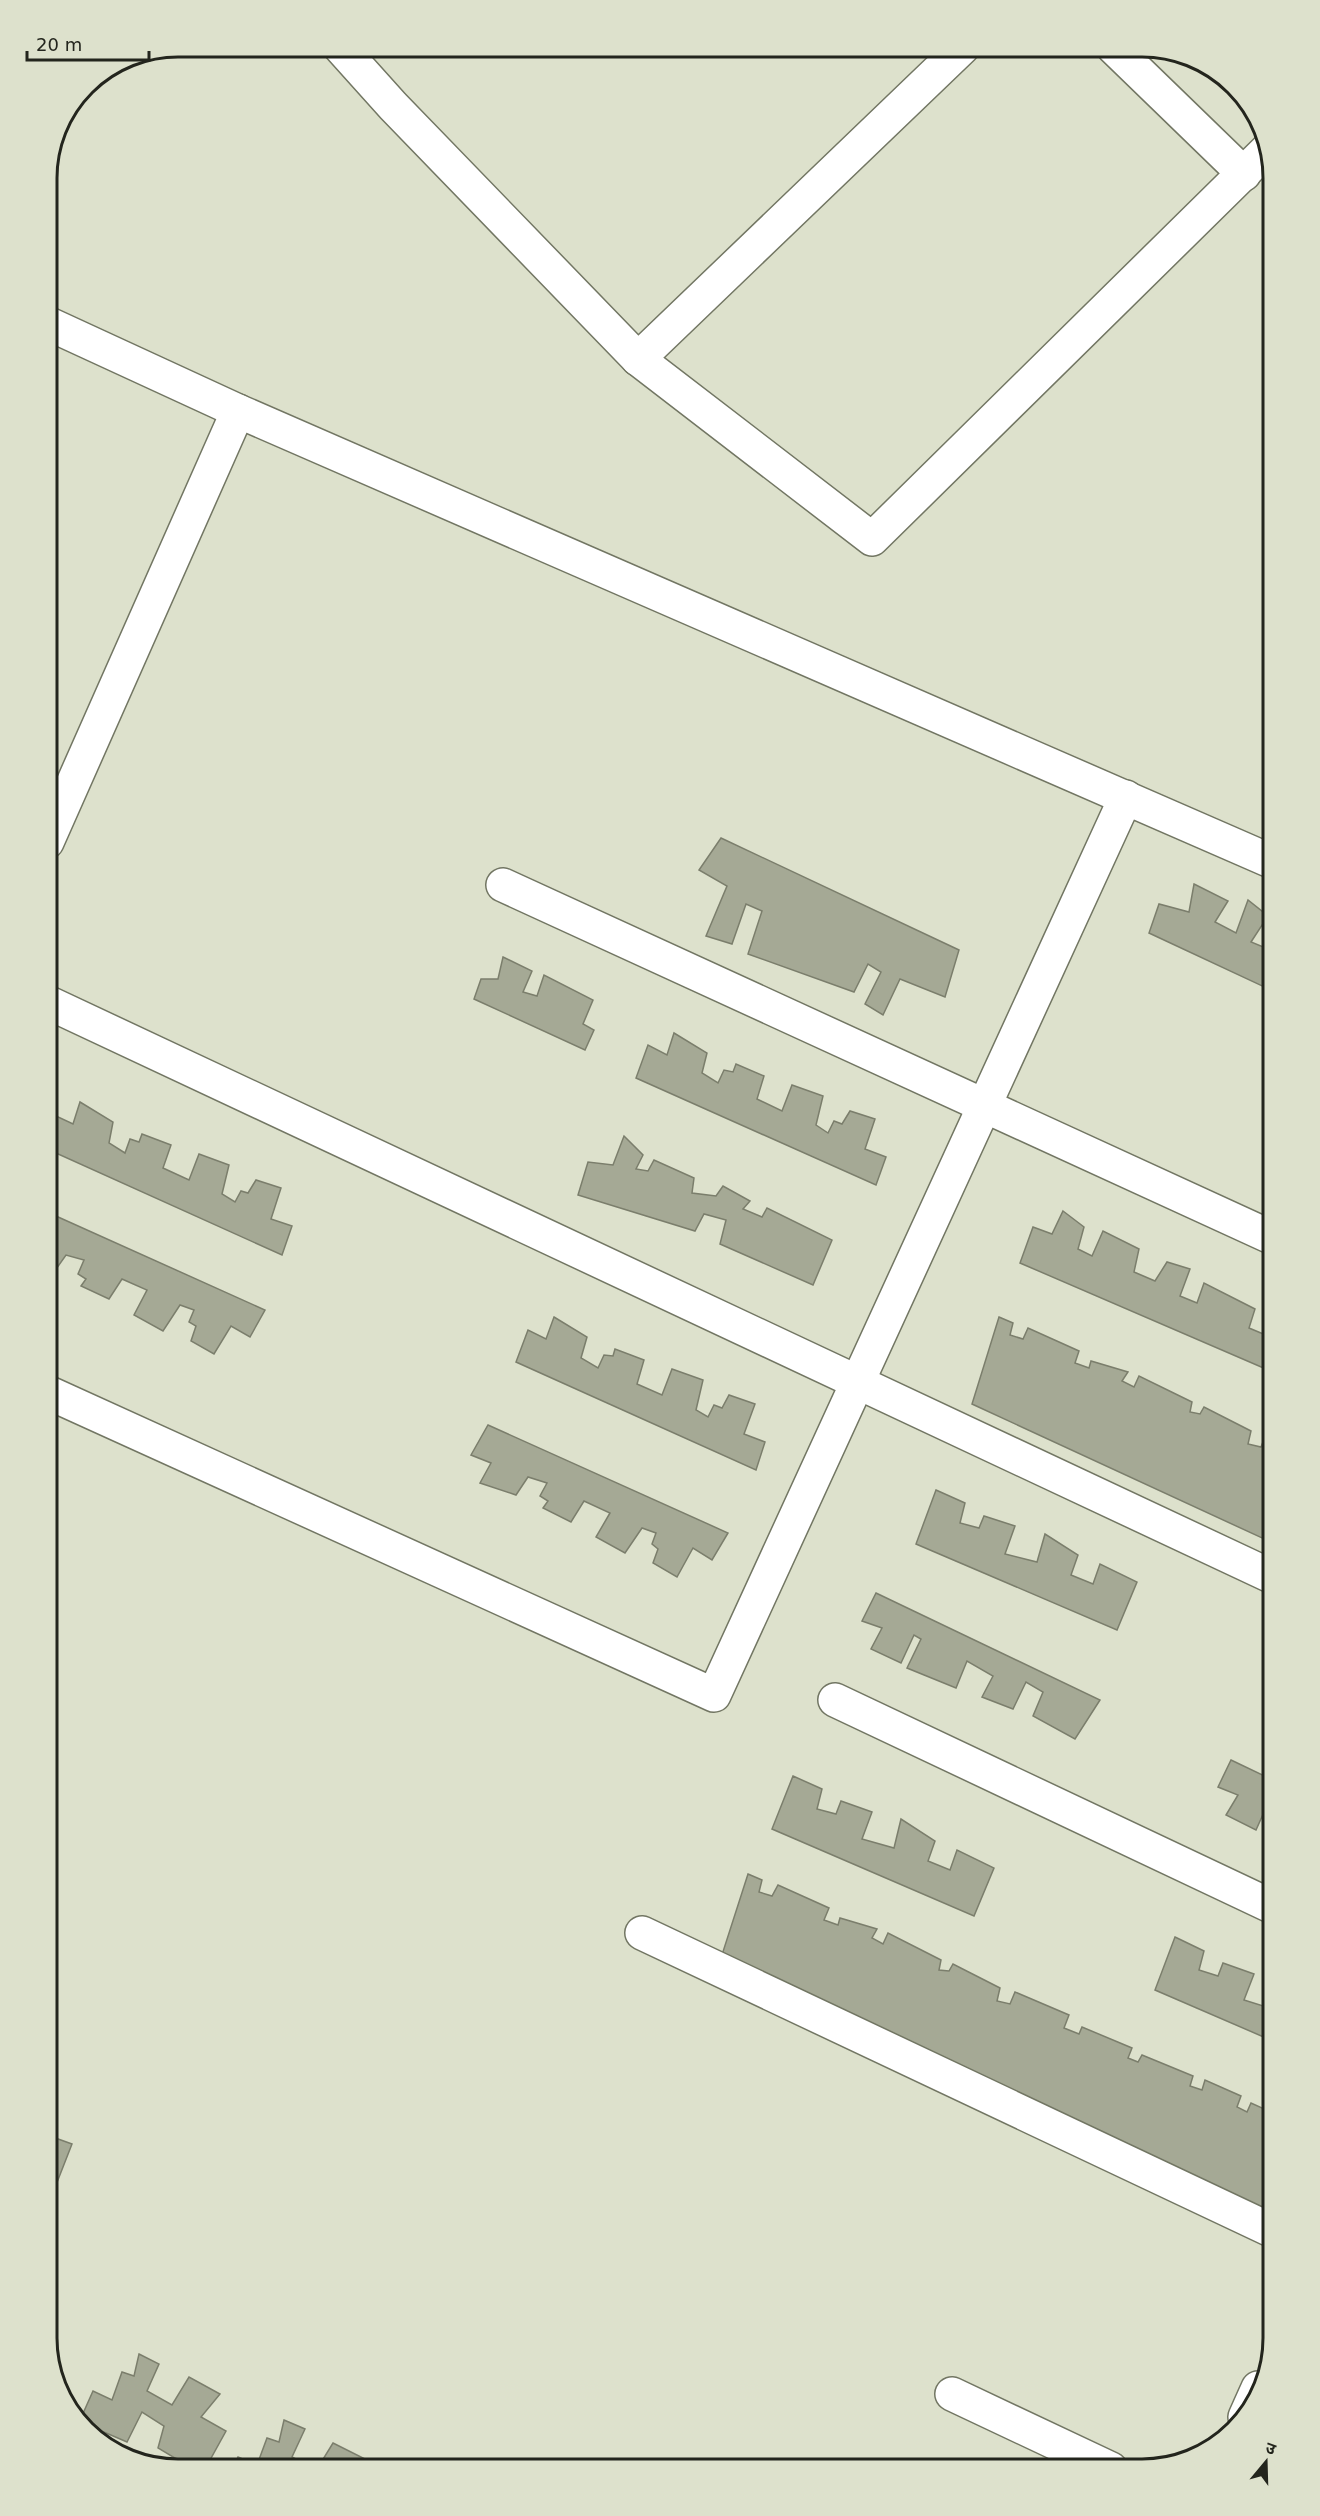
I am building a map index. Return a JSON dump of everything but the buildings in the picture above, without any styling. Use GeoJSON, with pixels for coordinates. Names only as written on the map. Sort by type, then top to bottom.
{"type":"FeatureCollection","features":[{"type":"Feature","properties":{"kind":"street"},"geometry":{"type":"LineString","coordinates":[[350,57],[393,106],[638,359],[872,540],[1261,156]]}},
{"type":"Feature","properties":{"kind":"street"},"geometry":{"type":"LineString","coordinates":[[638,359],[953,57]]}},
{"type":"Feature","properties":{"kind":"street"},"geometry":{"type":"LineString","coordinates":[[1123,57],[1244,174]]}},
{"type":"Feature","properties":{"kind":"street"},"geometry":{"type":"LineString","coordinates":[[57,328],[238,411],[1263,857]]}},
{"type":"Feature","properties":{"kind":"street"},"geometry":{"type":"LineString","coordinates":[[57,819],[238,411]]}},
{"type":"Feature","properties":{"kind":"street"},"geometry":{"type":"LineString","coordinates":[[57,1397],[714,1695],[1126,797]]}},
{"type":"Feature","properties":{"kind":"street"},"geometry":{"type":"LineString","coordinates":[[503,885],[1263,1233]]}},
{"type":"Feature","properties":{"kind":"street"},"geometry":{"type":"LineString","coordinates":[[57,1007],[1263,1572]]}},
{"type":"Feature","properties":{"kind":"street"},"geometry":{"type":"LineString","coordinates":[[835,1700],[1263,1902]]}},
{"type":"Feature","properties":{"kind":"street"},"geometry":{"type":"LineString","coordinates":[[642,1933],[1263,2226]]}},
{"type":"Feature","properties":{"kind":"street"},"geometry":{"type":"LineString","coordinates":[[952,2394],[1090,2459]]}}]}
